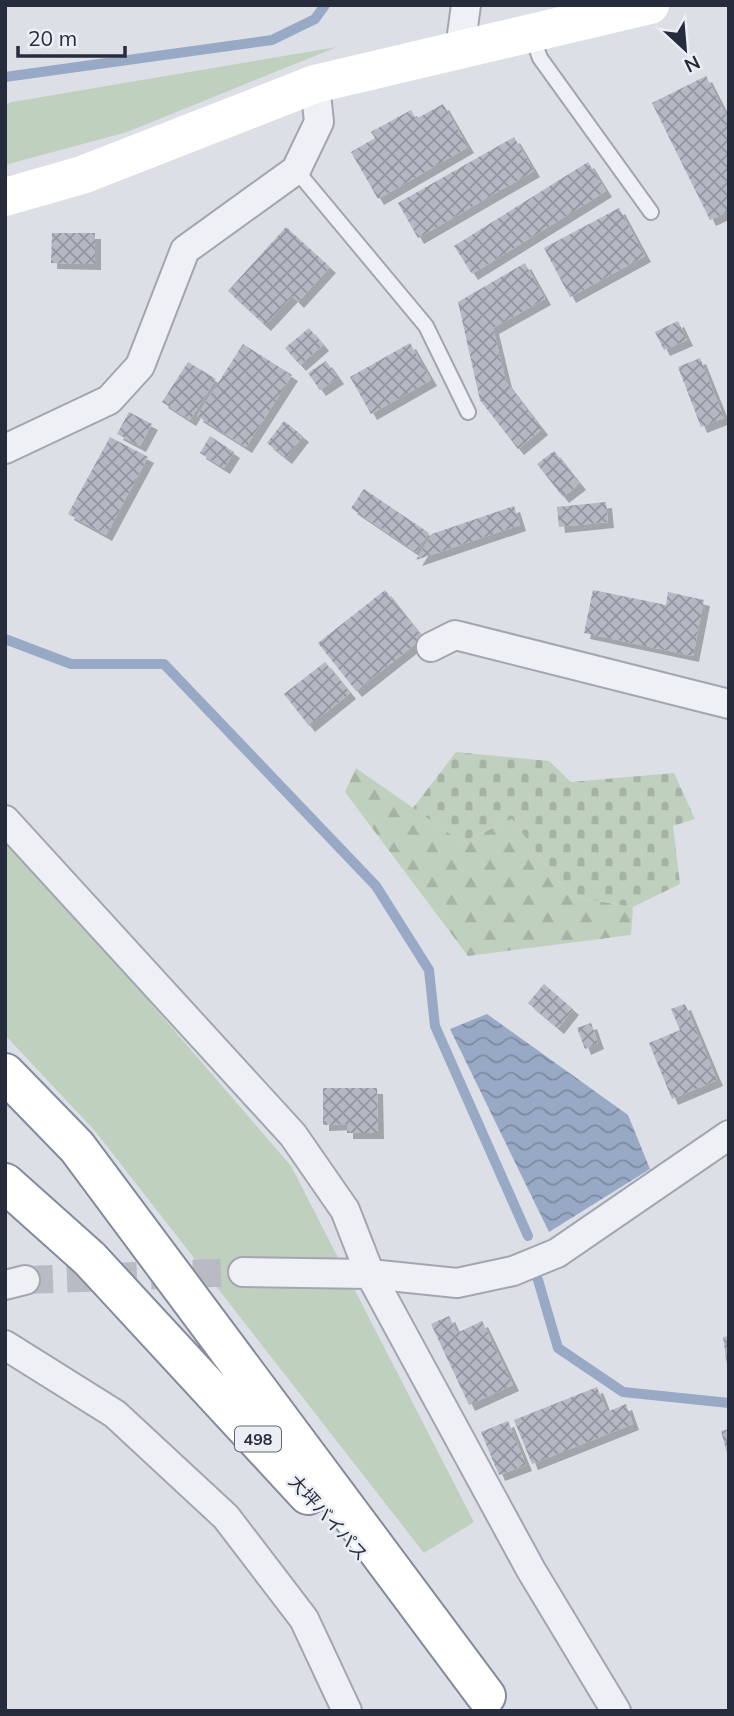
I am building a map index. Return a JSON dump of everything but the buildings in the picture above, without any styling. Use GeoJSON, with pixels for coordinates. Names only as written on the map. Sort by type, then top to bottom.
{"type":"FeatureCollection","features":[{"type":"Feature","properties":{"kind":"main road"},"geometry":{"type":"LineString","coordinates":[[5,197],[82,175],[315,83],[650,5]]}},
{"type":"Feature","properties":{"kind":"main road"},"geometry":{"type":"LineString","coordinates":[[5,1073],[77,1147],[490,1703]]}},
{"type":"Feature","properties":{"kind":"main road","name":"大坪バイパス"},"geometry":{"type":"LineString","coordinates":[[5,1183],[90,1259],[217,1395],[490,1703]]}},
{"type":"Feature","properties":{"kind":"street"},"geometry":{"type":"LineString","coordinates":[[460,49],[466,5]]}},
{"type":"Feature","properties":{"kind":"street"},"geometry":{"type":"LineString","coordinates":[[5,449],[109,400],[140,366],[185,250],[296,170],[319,121],[315,83]]}},
{"type":"Feature","properties":{"kind":"street"},"geometry":{"type":"LineString","coordinates":[[431,647],[455,635],[729,704]]}},
{"type":"Feature","properties":{"kind":"street"},"geometry":{"type":"LineString","coordinates":[[5,820],[293,1135],[345,1210],[370,1274],[531,1570],[616,1711]]}},
{"type":"Feature","properties":{"kind":"street"},"geometry":{"type":"LineString","coordinates":[[243,1272],[370,1274],[457,1283],[513,1271],[557,1253],[729,1135]]}},
{"type":"Feature","properties":{"kind":"street"},"geometry":{"type":"LineString","coordinates":[[5,1345],[115,1414],[226,1517],[304,1619],[347,1711]]}},
{"type":"Feature","properties":{"kind":"lane"},"geometry":{"type":"LineString","coordinates":[[530,32],[540,58],[651,212]]}},
{"type":"Feature","properties":{"kind":"lane"},"geometry":{"type":"LineString","coordinates":[[296,170],[426,326],[468,412]]}},
{"type":"Feature","properties":{"kind":"green space"},"geometry":{"type":"Polygon","coordinates":[[[337,47],[127,132],[5,165],[5,105],[12,102],[337,47]]]}},
{"type":"Feature","properties":{"kind":"green space"},"geometry":{"type":"Polygon","coordinates":[[[456,752],[549,761],[571,782],[674,773],[695,819],[673,826],[680,884],[633,907],[569,896],[512,819],[462,842],[413,808],[456,752]]]}},
{"type":"Feature","properties":{"kind":"green space"},"geometry":{"type":"Polygon","coordinates":[[[356,768],[462,842],[512,819],[569,896],[633,907],[631,935],[468,956],[345,792],[356,768]]]}},
{"type":"Feature","properties":{"kind":"green space"},"geometry":{"type":"Polygon","coordinates":[[[5,834],[291,1166],[474,1522],[424,1553],[95,1131],[5,1035],[5,834]]]}},
{"type":"Feature","properties":{"kind":"water"},"geometry":{"type":"Polygon","coordinates":[[[487,1014],[628,1115],[650,1169],[549,1232],[450,1029],[487,1014]]]}},
{"type":"Feature","properties":{"kind":"waterway"},"geometry":{"type":"LineString","coordinates":[[5,77],[272,40],[315,19],[325,5]]}},
{"type":"Feature","properties":{"kind":"waterway"},"geometry":{"type":"LineString","coordinates":[[5,639],[71,664],[164,664],[376,886],[429,970],[435,1026],[528,1236]]}},
{"type":"Feature","properties":{"kind":"waterway"},"geometry":{"type":"LineString","coordinates":[[538,1280],[558,1348],[623,1392],[729,1403]]}},
{"type":"Feature","properties":{"kind":"tunnel"},"geometry":{"type":"LineString","coordinates":[[25,1280],[243,1272]]}}]}
